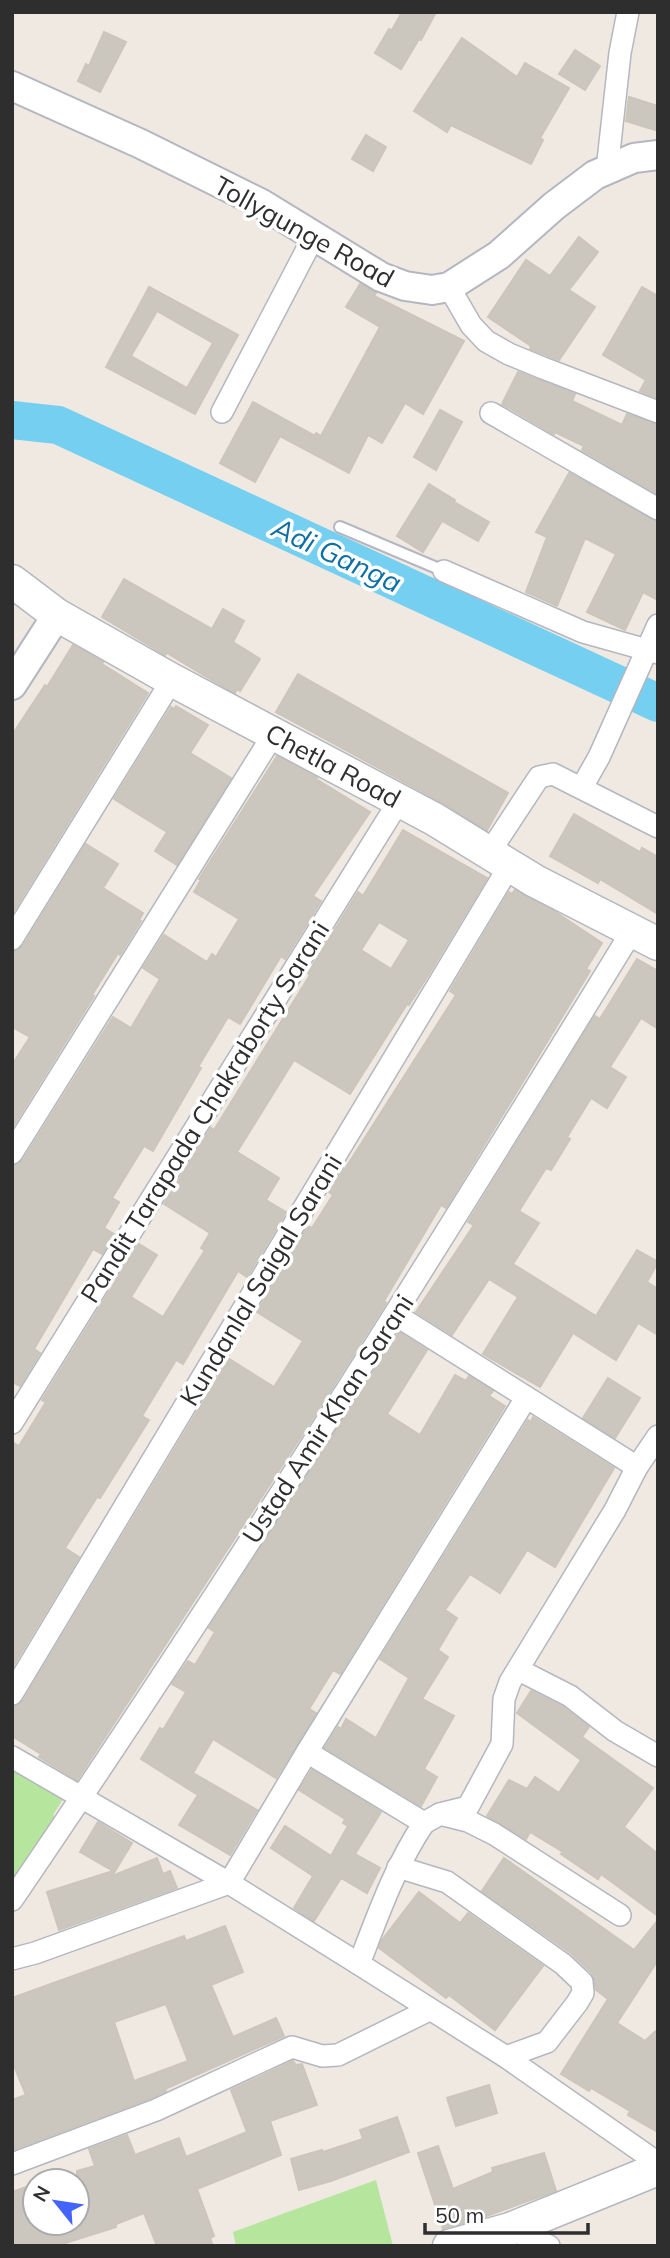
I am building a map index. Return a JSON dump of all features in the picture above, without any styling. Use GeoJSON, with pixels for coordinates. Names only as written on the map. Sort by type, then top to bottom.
{"type":"FeatureCollection","features":[{"type":"Feature","properties":{"kind":"main road","name":"Chetla Road"},"geometry":{"type":"LineString","coordinates":[[12,581],[57,615],[172,681],[398,801],[645,938]]}},
{"type":"Feature","properties":{"kind":"main road"},"geometry":{"type":"LineString","coordinates":[[449,2246],[510,2229],[658,2166]]}},
{"type":"Feature","properties":{"kind":"street"},"geometry":{"type":"LineString","coordinates":[[607,170],[620,53],[628,12]]}},
{"type":"Feature","properties":{"kind":"street","name":"Tollygunge Road"},"geometry":{"type":"LineString","coordinates":[[12,86],[141,144],[260,204],[381,276],[405,286],[432,290],[449,287]]}},
{"type":"Feature","properties":{"kind":"street"},"geometry":{"type":"LineString","coordinates":[[658,155],[634,158],[595,175],[554,206],[499,255],[449,287],[471,325],[486,341],[525,361],[658,412]]}},
{"type":"Feature","properties":{"kind":"street"},"geometry":{"type":"LineString","coordinates":[[222,412],[314,236]]}},
{"type":"Feature","properties":{"kind":"street"},"geometry":{"type":"LineString","coordinates":[[491,413],[658,509]]}},
{"type":"Feature","properties":{"kind":"street"},"geometry":{"type":"LineString","coordinates":[[444,571],[583,632],[649,653]]}},
{"type":"Feature","properties":{"kind":"street"},"geometry":{"type":"LineString","coordinates":[[12,685],[57,615]]}},
{"type":"Feature","properties":{"kind":"street"},"geometry":{"type":"LineString","coordinates":[[582,787],[649,653],[658,625]]}},
{"type":"Feature","properties":{"kind":"street"},"geometry":{"type":"LineString","coordinates":[[12,939],[172,681]]}},
{"type":"Feature","properties":{"kind":"street"},"geometry":{"type":"LineString","coordinates":[[12,1153],[273,735]]}},
{"type":"Feature","properties":{"kind":"street","name":"Kundanlal Saigal Sarani"},"geometry":{"type":"LineString","coordinates":[[12,1694],[500,859],[539,777],[553,774],[658,827]]}},
{"type":"Feature","properties":{"kind":"street","name":"Pandit Tarapada Chakraborty Sarani"},"geometry":{"type":"LineString","coordinates":[[12,1423],[398,801]]}},
{"type":"Feature","properties":{"kind":"street","name":"Ustad Amir Khan Sarani"},"geometry":{"type":"LineString","coordinates":[[12,1900],[81,1799],[645,938]]}},
{"type":"Feature","properties":{"kind":"street"},"geometry":{"type":"LineString","coordinates":[[396,1315],[636,1467]]}},
{"type":"Feature","properties":{"kind":"street"},"geometry":{"type":"LineString","coordinates":[[12,1959],[229,1883],[526,1398]]}},
{"type":"Feature","properties":{"kind":"street"},"geometry":{"type":"LineString","coordinates":[[359,1964],[398,1867],[432,1818],[468,1807],[502,1744],[504,1699],[510,1682],[615,1510],[636,1467],[658,1436]]}},
{"type":"Feature","properties":{"kind":"street"},"geometry":{"type":"LineString","coordinates":[[519,1670],[570,1696],[639,1748],[658,1756]]}},
{"type":"Feature","properties":{"kind":"street"},"geometry":{"type":"LineString","coordinates":[[307,1752],[432,1818],[468,1821],[494,1834],[620,1915]]}},
{"type":"Feature","properties":{"kind":"street"},"geometry":{"type":"LineString","coordinates":[[12,1757],[229,1883],[506,2057],[658,2166]]}},
{"type":"Feature","properties":{"kind":"street"},"geometry":{"type":"LineString","coordinates":[[398,1867],[447,1882],[564,1964],[582,1982],[583,1993],[547,2042],[506,2057]]}},
{"type":"Feature","properties":{"kind":"street"},"geometry":{"type":"LineString","coordinates":[[12,2164],[156,2110],[292,2047],[322,2056],[338,2055],[429,2010]]}},
{"type":"Feature","properties":{"kind":"street"},"geometry":{"type":"LineString","coordinates":[[510,2229],[549,2246]]}},
{"type":"Feature","properties":{"kind":"lane"},"geometry":{"type":"LineString","coordinates":[[340,527],[444,571]]}},
{"type":"Feature","properties":{"kind":"green space"},"geometry":{"type":"Polygon","coordinates":[[[12,1766],[65,1796],[53,1815],[66,1823],[12,1909],[12,1766]]]}},
{"type":"Feature","properties":{"kind":"green space"},"geometry":{"type":"Polygon","coordinates":[[[376,2180],[393,2246],[236,2246],[233,2232],[376,2180]]]}},
{"type":"Feature","properties":{"kind":"building"},"geometry":{"type":"Polygon","coordinates":[[[402,12],[436,12],[401,69],[375,53],[402,12]]]}},
{"type":"Feature","properties":{"kind":"building"},"geometry":{"type":"Polygon","coordinates":[[[104,32],[126,42],[100,92],[78,81],[86,64],[89,66],[104,32]]]}},
{"type":"Feature","properties":{"kind":"building"},"geometry":{"type":"Polygon","coordinates":[[[462,38],[517,77],[525,63],[569,88],[540,138],[543,140],[531,164],[451,125],[447,132],[414,111],[462,38]]]}},
{"type":"Feature","properties":{"kind":"building"},"geometry":{"type":"Polygon","coordinates":[[[575,50],[600,66],[585,90],[559,74],[575,50]]]}},
{"type":"Feature","properties":{"kind":"building"},"geometry":{"type":"Polygon","coordinates":[[[629,97],[658,106],[658,131],[626,121],[629,97]]]}},
{"type":"Feature","properties":{"kind":"building"},"geometry":{"type":"Polygon","coordinates":[[[366,135],[386,147],[373,171],[352,159],[366,135]]]}},
{"type":"Feature","properties":{"kind":"building"},"geometry":{"type":"Polygon","coordinates":[[[579,237],[598,252],[569,290],[595,307],[559,360],[530,349],[531,346],[488,317],[526,260],[550,276],[579,237]]]}},
{"type":"Feature","properties":{"kind":"building"},"geometry":{"type":"Polygon","coordinates":[[[360,284],[376,293],[374,296],[464,341],[423,414],[405,403],[382,443],[368,435],[349,473],[280,436],[255,482],[220,463],[253,402],[315,436],[316,433],[321,436],[380,327],[346,307],[360,284]]]}},
{"type":"Feature","properties":{"kind":"building"},"geometry":{"type":"Polygon","coordinates":[[[149,287],[238,335],[195,414],[106,367],[149,287]],[[157,311],[131,356],[187,388],[213,343],[157,311]]]}},
{"type":"Feature","properties":{"kind":"building"},"geometry":{"type":"Polygon","coordinates":[[[642,287],[658,296],[658,398],[640,391],[646,380],[603,355],[642,287]]]}},
{"type":"Feature","properties":{"kind":"building"},"geometry":{"type":"Polygon","coordinates":[[[518,372],[575,394],[572,401],[622,425],[627,414],[658,425],[658,494],[582,450],[584,446],[555,432],[554,434],[502,404],[518,372]]]}},
{"type":"Feature","properties":{"kind":"building"},"geometry":{"type":"Polygon","coordinates":[[[440,410],[462,422],[436,470],[414,457],[440,410]]]}},
{"type":"Feature","properties":{"kind":"building"},"geometry":{"type":"Polygon","coordinates":[[[569,473],[658,522],[658,600],[643,592],[625,630],[587,612],[616,554],[585,538],[557,606],[526,592],[547,537],[536,532],[569,473]]]}},
{"type":"Feature","properties":{"kind":"building"},"geometry":{"type":"Polygon","coordinates":[[[429,484],[489,522],[478,541],[442,521],[423,552],[397,536],[429,484]]]}},
{"type":"Feature","properties":{"kind":"building"},"geometry":{"type":"Polygon","coordinates":[[[124,579],[212,629],[223,609],[244,621],[233,642],[260,659],[240,691],[237,689],[235,693],[102,617],[124,579]]]}},
{"type":"Feature","properties":{"kind":"building"},"geometry":{"type":"Polygon","coordinates":[[[73,645],[148,693],[12,914],[12,735],[73,645]]]}},
{"type":"Feature","properties":{"kind":"building"},"geometry":{"type":"Polygon","coordinates":[[[298,674],[508,793],[487,830],[276,712],[298,674]]]}},
{"type":"Feature","properties":{"kind":"building"},"geometry":{"type":"Polygon","coordinates":[[[176,706],[208,725],[190,753],[231,778],[177,865],[155,851],[167,832],[114,799],[171,707],[174,709],[176,706]]]}},
{"type":"Feature","properties":{"kind":"building"},"geometry":{"type":"Polygon","coordinates":[[[277,756],[370,812],[313,896],[321,901],[285,959],[281,956],[240,1024],[228,1017],[153,1151],[144,1146],[112,1198],[119,1202],[104,1228],[114,1234],[102,1254],[93,1249],[34,1349],[40,1353],[20,1386],[12,1382],[12,1166],[23,1160],[113,1017],[131,1028],[160,979],[143,968],[164,935],[207,962],[212,954],[216,957],[239,919],[194,892],[201,880],[199,879],[277,756]]]}},
{"type":"Feature","properties":{"kind":"building"},"geometry":{"type":"Polygon","coordinates":[[[574,814],[640,852],[642,848],[658,857],[658,914],[600,879],[598,883],[550,856],[574,814]]]}},
{"type":"Feature","properties":{"kind":"building"},"geometry":{"type":"Polygon","coordinates":[[[403,830],[487,878],[427,977],[350,1094],[294,1060],[237,1152],[279,1178],[266,1200],[286,1212],[247,1277],[238,1271],[183,1364],[176,1360],[142,1416],[149,1420],[65,1548],[79,1557],[12,1668],[12,1442],[19,1446],[46,1402],[42,1400],[139,1244],[157,1255],[131,1297],[163,1317],[205,1250],[201,1248],[210,1233],[164,1204],[211,1128],[214,1130],[358,892],[363,896],[403,830]],[[379,922],[361,950],[391,969],[409,940],[379,922]]]}},
{"type":"Feature","properties":{"kind":"building"},"geometry":{"type":"Polygon","coordinates":[[[86,844],[118,864],[103,888],[143,913],[139,920],[141,921],[120,955],[118,953],[12,1128],[12,1065],[30,1037],[12,1027],[12,952],[23,946],[86,844]]]}},
{"type":"Feature","properties":{"kind":"building"},"geometry":{"type":"Polygon","coordinates":[[[515,890],[554,911],[602,943],[586,969],[590,971],[446,1208],[441,1205],[384,1301],[386,1303],[317,1412],[77,1780],[39,1757],[41,1754],[12,1736],[12,1707],[23,1701],[229,1359],[274,1387],[303,1341],[257,1312],[308,1226],[312,1228],[333,1195],[329,1192],[343,1168],[345,1169],[456,995],[450,991],[509,892],[512,894],[515,890]]]}},
{"type":"Feature","properties":{"kind":"building"},"geometry":{"type":"Polygon","coordinates":[[[637,959],[658,971],[658,1029],[641,1018],[610,1067],[626,1077],[607,1108],[591,1098],[551,1170],[546,1168],[519,1211],[539,1223],[513,1264],[596,1316],[637,1250],[658,1262],[647,1282],[658,1289],[658,1335],[638,1323],[616,1360],[573,1333],[540,1387],[483,1354],[518,1297],[489,1279],[452,1335],[416,1312],[474,1225],[468,1222],[595,1016],[600,1019],[637,959]]]}},
{"type":"Feature","properties":{"kind":"building"},"geometry":{"type":"Polygon","coordinates":[[[399,1332],[427,1350],[387,1414],[420,1435],[455,1375],[466,1381],[469,1376],[493,1391],[489,1396],[505,1406],[340,1674],[333,1670],[309,1709],[316,1713],[276,1778],[213,1739],[193,1773],[257,1810],[230,1855],[179,1825],[198,1795],[141,1759],[186,1692],[172,1684],[188,1661],[195,1665],[215,1632],[209,1628],[399,1332]]]}},
{"type":"Feature","properties":{"kind":"building"},"geometry":{"type":"Polygon","coordinates":[[[608,1378],[640,1398],[615,1438],[583,1418],[608,1378]]]}},
{"type":"Feature","properties":{"kind":"building"},"geometry":{"type":"Polygon","coordinates":[[[533,1417],[614,1468],[555,1567],[527,1550],[500,1593],[470,1574],[445,1610],[457,1618],[438,1650],[448,1657],[422,1699],[454,1716],[424,1769],[437,1777],[421,1806],[325,1748],[346,1719],[376,1738],[409,1678],[380,1659],[528,1420],[531,1422],[533,1417]]]}},
{"type":"Feature","properties":{"kind":"building"},"geometry":{"type":"Polygon","coordinates":[[[531,1691],[563,1707],[589,1727],[582,1737],[653,1788],[624,1827],[658,1854],[658,1916],[601,1874],[598,1879],[561,1854],[563,1852],[530,1832],[526,1839],[487,1816],[509,1780],[527,1789],[535,1777],[559,1793],[581,1760],[517,1713],[531,1691]]]}},
{"type":"Feature","properties":{"kind":"building"},"geometry":{"type":"Polygon","coordinates":[[[312,1770],[381,1812],[355,1854],[380,1868],[367,1893],[341,1878],[314,1921],[294,1908],[313,1876],[271,1848],[285,1826],[331,1856],[348,1826],[343,1823],[345,1819],[299,1790],[312,1770]]]}},
{"type":"Feature","properties":{"kind":"building"},"geometry":{"type":"Polygon","coordinates":[[[98,1822],[132,1843],[112,1876],[157,1858],[163,1874],[170,1871],[177,1888],[59,1930],[47,1892],[113,1871],[80,1852],[98,1822]]]}},
{"type":"Feature","properties":{"kind":"building"},"geometry":{"type":"Polygon","coordinates":[[[504,1858],[634,1950],[658,1920],[658,1960],[617,2023],[645,2041],[658,2029],[658,2132],[628,2115],[630,2111],[561,2074],[608,1999],[596,1990],[592,1973],[572,1954],[482,1891],[504,1858]]]}},
{"type":"Feature","properties":{"kind":"building"},"geometry":{"type":"Polygon","coordinates":[[[419,1892],[460,1923],[468,1913],[543,1966],[495,2030],[449,1995],[446,1998],[379,1948],[382,1940],[419,1892]]]}},
{"type":"Feature","properties":{"kind":"building"},"geometry":{"type":"Polygon","coordinates":[[[225,1926],[243,1972],[211,1985],[233,2037],[276,2018],[284,2036],[165,2089],[166,2091],[151,2098],[12,2150],[12,2100],[26,2095],[12,2061],[12,1998],[184,1936],[186,1941],[225,1926]],[[166,2004],[114,2022],[134,2081],[188,2061],[166,2004]]]}},
{"type":"Feature","properties":{"kind":"building"},"geometry":{"type":"Polygon","coordinates":[[[293,2061],[296,2065],[302,2064],[317,2105],[270,2121],[281,2155],[197,2189],[214,2236],[210,2238],[213,2246],[157,2246],[144,2213],[116,2224],[116,2227],[91,2235],[91,2167],[95,2166],[89,2149],[127,2135],[135,2155],[179,2138],[186,2157],[247,2132],[231,2090],[293,2061]]]}},
{"type":"Feature","properties":{"kind":"building"},"geometry":{"type":"Polygon","coordinates":[[[489,2085],[497,2113],[456,2126],[447,2098],[489,2085]]]}},
{"type":"Feature","properties":{"kind":"building"},"geometry":{"type":"Polygon","coordinates":[[[397,2117],[409,2152],[299,2190],[291,2159],[363,2139],[360,2130],[397,2117]]]}},
{"type":"Feature","properties":{"kind":"building"},"geometry":{"type":"Polygon","coordinates":[[[438,2146],[453,2189],[493,2172],[492,2168],[544,2153],[556,2191],[443,2229],[418,2153],[438,2146]]]}},
{"type":"Feature","properties":{"kind":"building"},"geometry":{"type":"Polygon","coordinates":[[[21,2189],[21,2237],[84,2237],[56,2246],[16,2246],[12,2235],[12,2192],[21,2189]]]}},
{"type":"Feature","properties":{"kind":"waterway","name":"Adi Ganga"},"geometry":{"type":"LineString","coordinates":[[12,420],[58,425],[658,703]]}}]}
